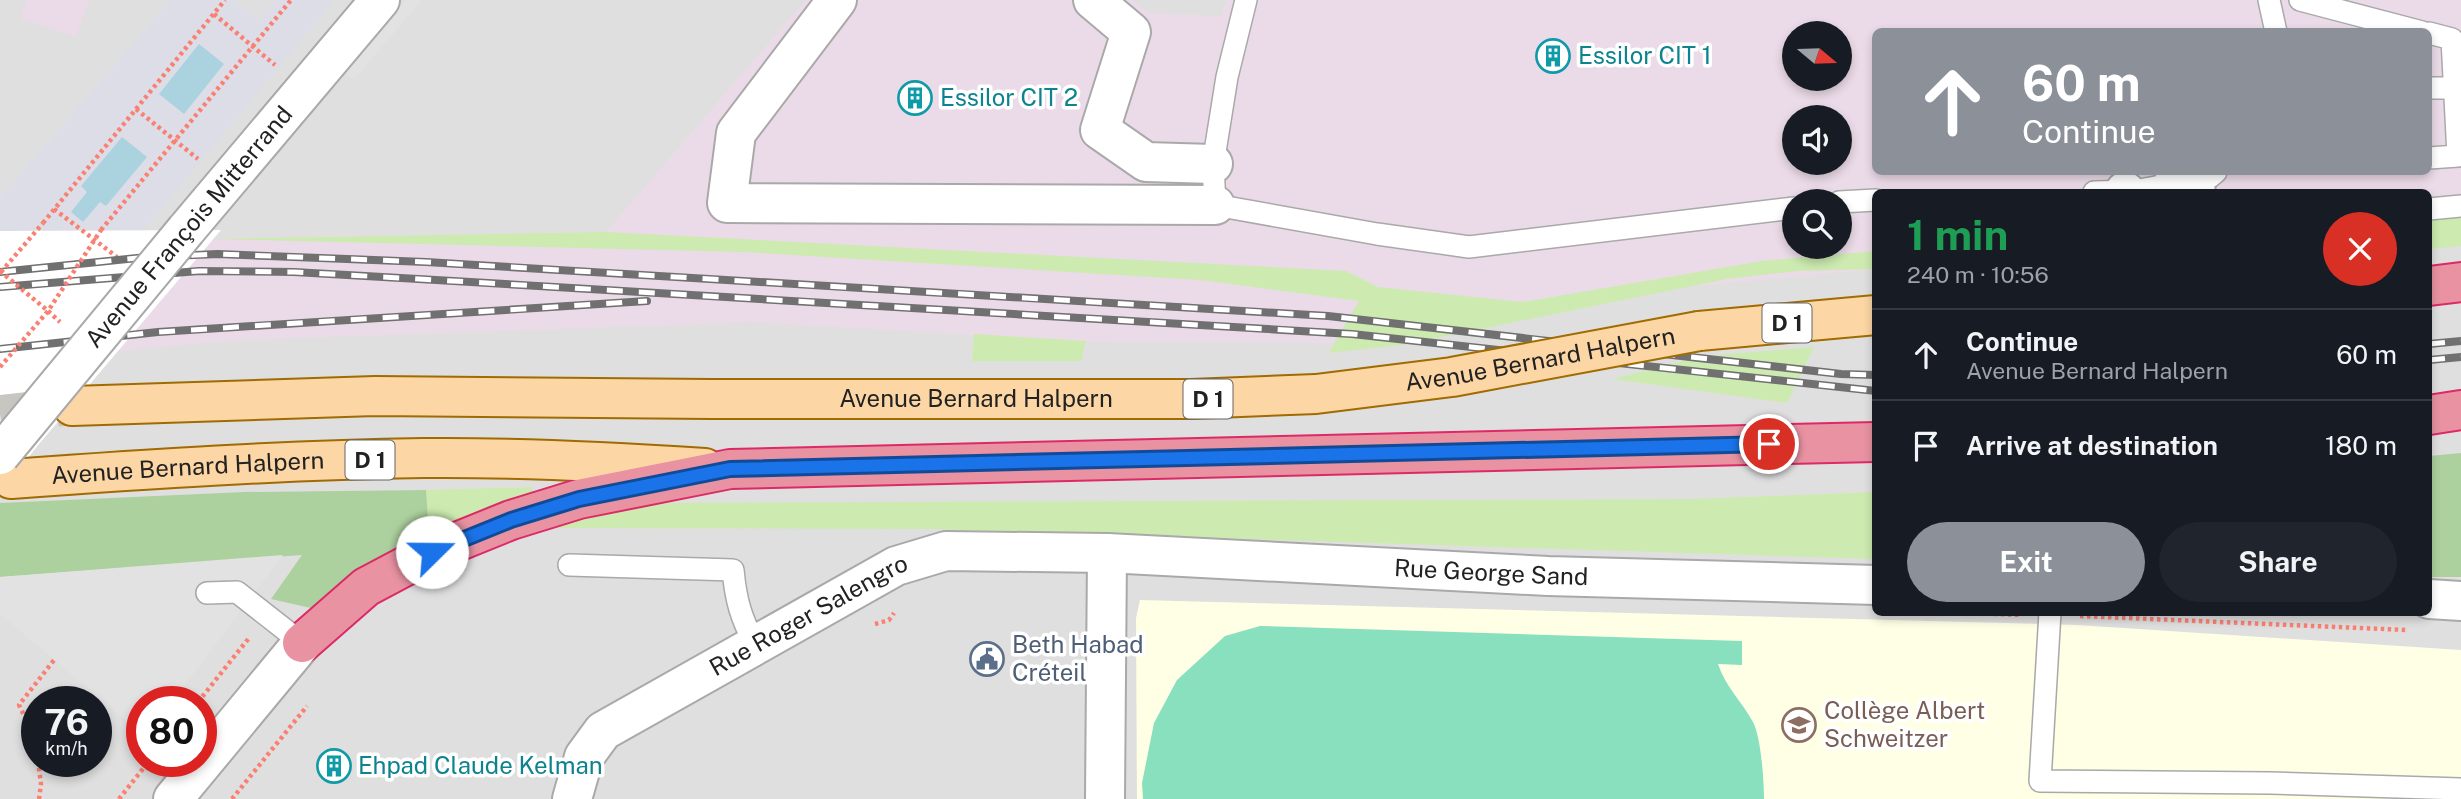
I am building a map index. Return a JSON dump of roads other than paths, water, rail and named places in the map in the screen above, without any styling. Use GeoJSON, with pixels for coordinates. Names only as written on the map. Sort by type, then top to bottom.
{"type":"FeatureCollection","features":[{"type":"Feature","properties":{"kind":"highway"},"geometry":{"type":"LineString","coordinates":[[2432,286],[2461,282]]}},
{"type":"Feature","properties":{"kind":"highway"},"geometry":{"type":"LineString","coordinates":[[2432,415],[2461,410]]}},
{"type":"Feature","properties":{"kind":"highway","name":"Avenue Bernard Halpern"},"geometry":{"type":"LineString","coordinates":[[730,469],[1872,442]]}},
{"type":"Feature","properties":{"kind":"highway"},"geometry":{"type":"LineString","coordinates":[[302,643],[366,587],[432,552],[511,520],[579,499],[730,469]]}},
{"type":"Feature","properties":{"kind":"main road","name":"Avenue Bernard Halpern"},"geometry":{"type":"LineString","coordinates":[[72,405],[374,396],[1191,399],[1317,394],[1452,377],[1699,331],[1872,315]]}},
{"type":"Feature","properties":{"kind":"main road","name":"Avenue Bernard Halpern"},"geometry":{"type":"LineString","coordinates":[[6,467],[425,458],[586,460],[730,469]]}},
{"type":"Feature","properties":{"kind":"street","name":"Avenue François Mitterrand"},"geometry":{"type":"LineString","coordinates":[[6,467],[186,230],[380,0]]}},
{"type":"Feature","properties":{"kind":"street"},"geometry":{"type":"LineString","coordinates":[[837,0],[736,133],[727,203],[1215,205]]}},
{"type":"Feature","properties":{"kind":"street"},"geometry":{"type":"LineString","coordinates":[[1093,0],[1131,32],[1100,131],[1146,162],[1213,164]]}},
{"type":"Feature","properties":{"kind":"street","name":"Rue Roger Salengro"},"geometry":{"type":"LineString","coordinates":[[572,799],[584,757],[603,731],[896,566],[946,551],[1107,552]]}},
{"type":"Feature","properties":{"kind":"street"},"geometry":{"type":"LineString","coordinates":[[1105,799],[1107,552]]}},
{"type":"Feature","properties":{"kind":"street","name":"Rue George Sand"},"geometry":{"type":"LineString","coordinates":[[1107,552],[1548,576],[1872,585]]}},
{"type":"Feature","properties":{"kind":"street"},"geometry":{"type":"LineString","coordinates":[[2432,611],[2461,601]]}},
{"type":"Feature","properties":{"kind":"street"},"geometry":{"type":"LineString","coordinates":[[173,799],[302,643]]}},
{"type":"Feature","properties":{"kind":"lane"},"geometry":{"type":"LineString","coordinates":[[1246,0],[1227,77],[1213,164],[1215,205],[1377,234],[1469,247],[1782,209]]}},
{"type":"Feature","properties":{"kind":"lane"},"geometry":{"type":"LineString","coordinates":[[2269,0],[2275,28]]}},
{"type":"Feature","properties":{"kind":"lane"},"geometry":{"type":"LineString","coordinates":[[2300,0],[2407,28]]}},
{"type":"Feature","properties":{"kind":"lane"},"geometry":{"type":"LineString","coordinates":[[2432,34],[2452,39],[2458,156],[2432,158]]}},
{"type":"Feature","properties":{"kind":"lane"},"geometry":{"type":"LineString","coordinates":[[2432,88],[2454,88]]}},
{"type":"Feature","properties":{"kind":"lane"},"geometry":{"type":"LineString","coordinates":[[2184,188],[2212,175]]}},
{"type":"Feature","properties":{"kind":"lane"},"geometry":{"type":"LineString","coordinates":[[1852,201],[1872,200]]}},
{"type":"Feature","properties":{"kind":"lane"},"geometry":{"type":"LineString","coordinates":[[2432,209],[2461,206]]}},
{"type":"Feature","properties":{"kind":"lane"},"geometry":{"type":"LineString","coordinates":[[569,565],[733,570],[736,599],[755,645]]}},
{"type":"Feature","properties":{"kind":"lane"},"geometry":{"type":"LineString","coordinates":[[206,593],[237,592],[302,643]]}},
{"type":"Feature","properties":{"kind":"lane"},"geometry":{"type":"LineString","coordinates":[[2050,616],[2040,781],[2394,793],[2461,789]]}},
{"type":"Feature","properties":{"kind":"water"},"geometry":{"type":"Polygon","coordinates":[[[199,44],[224,64],[184,114],[159,94],[199,44]]]}},
{"type":"Feature","properties":{"kind":"water"},"geometry":{"type":"Polygon","coordinates":[[[122,137],[147,157],[106,206],[100,202],[83,222],[71,212],[87,192],[81,186],[122,137]]]}},
{"type":"Feature","properties":{"kind":"tunnel"},"geometry":{"type":"LineString","coordinates":[[0,414],[63,407]]}},
{"type":"Feature","properties":{"kind":"railway"},"geometry":{"type":"LineString","coordinates":[[0,272],[147,257],[218,254],[426,262],[1328,316],[1841,374],[1872,375]]}},
{"type":"Feature","properties":{"kind":"railway"},"geometry":{"type":"LineString","coordinates":[[0,287],[199,271],[294,272],[1352,334],[1872,391]]}},
{"type":"Feature","properties":{"kind":"railway"},"geometry":{"type":"LineString","coordinates":[[0,349],[158,332],[647,301]]}},
{"type":"Feature","properties":{"kind":"railway"},"geometry":{"type":"LineString","coordinates":[[2432,344],[2461,341]]}},
{"type":"Feature","properties":{"kind":"railway"},"geometry":{"type":"LineString","coordinates":[[2432,360],[2461,357]]}},
{"type":"Feature","properties":{"kind":"place","name":"Essilor CIT 1"},"geometry":{"type":"Point","coordinates":[1553,56]}},
{"type":"Feature","properties":{"kind":"place","name":"Essilor CIT 2"},"geometry":{"type":"Point","coordinates":[915,98]}},
{"type":"Feature","properties":{"kind":"place","name":"Beth Habad Créteil"},"geometry":{"type":"Point","coordinates":[987,659]}},
{"type":"Feature","properties":{"kind":"place","name":"Collège Albert Schweitzer"},"geometry":{"type":"Point","coordinates":[1799,725]}},
{"type":"Feature","properties":{"kind":"place","name":"Ehpad Claude Kelman"},"geometry":{"type":"Point","coordinates":[334,766]}}]}
